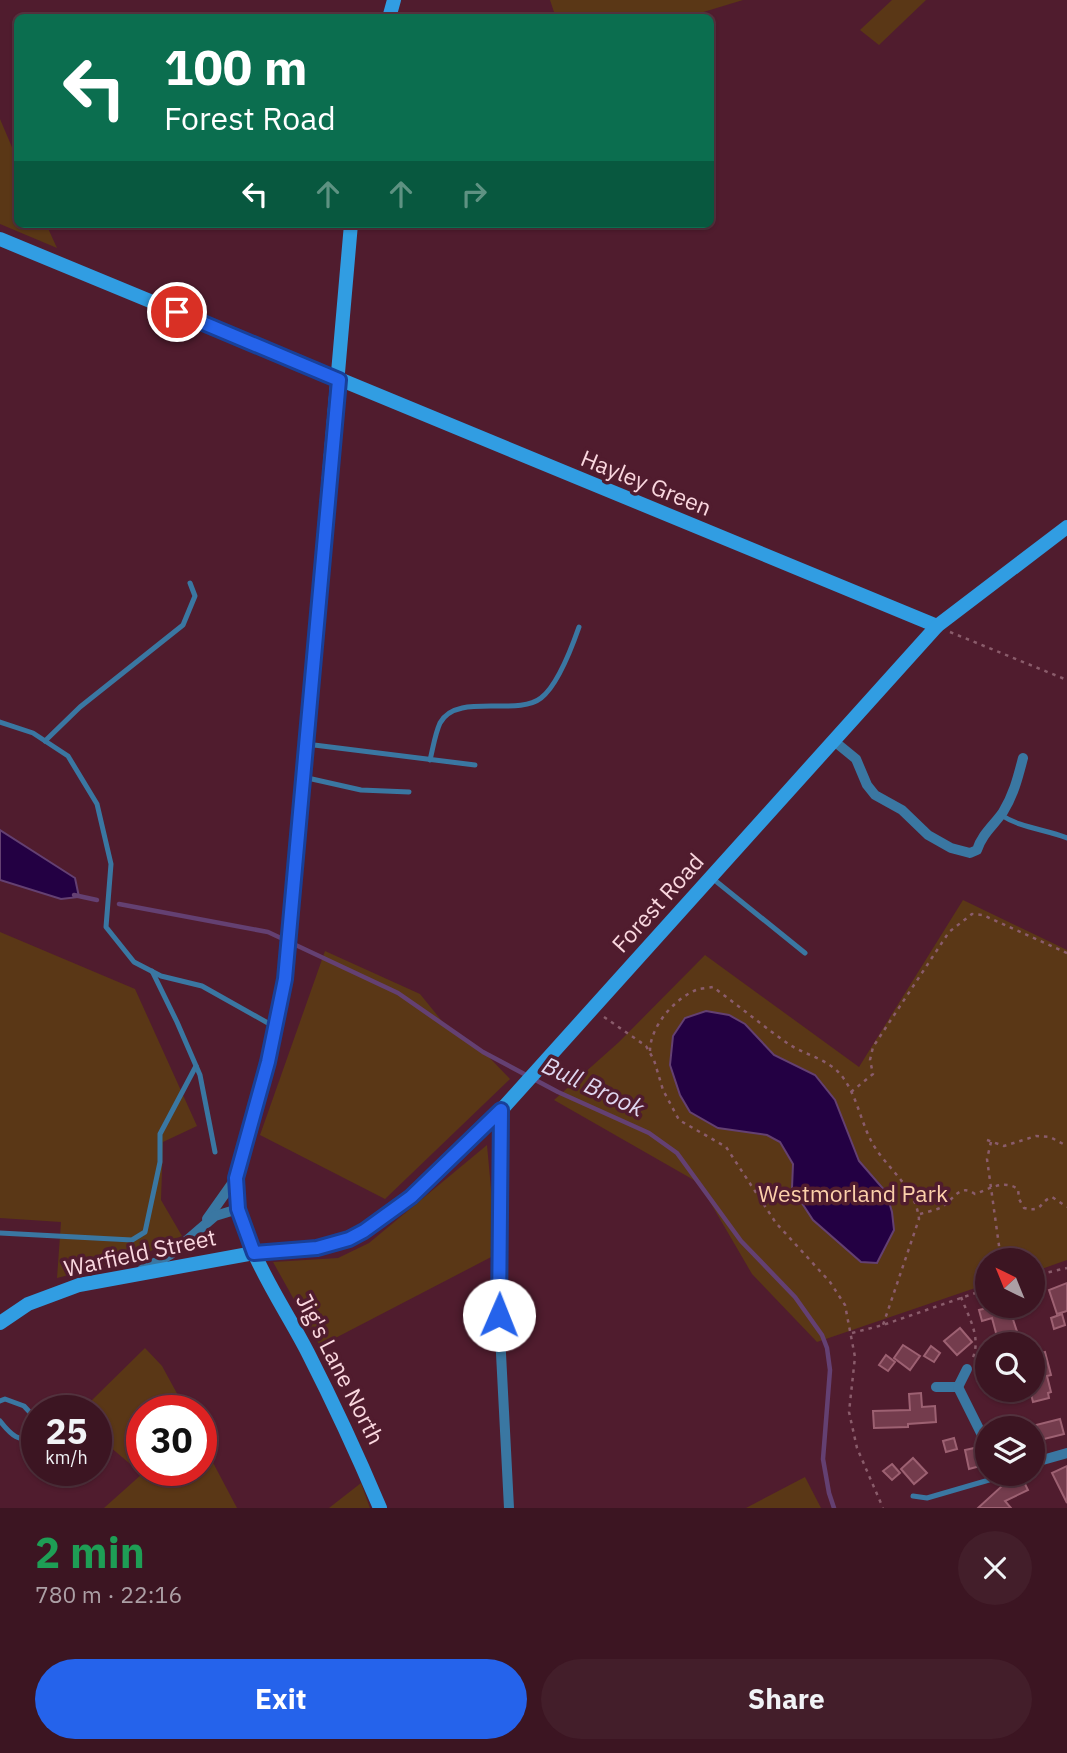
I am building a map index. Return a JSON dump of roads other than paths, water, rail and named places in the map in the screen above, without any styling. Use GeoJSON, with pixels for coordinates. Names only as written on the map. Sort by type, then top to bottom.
{"type":"FeatureCollection","features":[{"type":"Feature","properties":{"kind":"main road","name":"Jig's Lane North"},"geometry":{"type":"LineString","coordinates":[[351,228],[285,979],[236,1178],[238,1209],[254,1253],[308,1353],[380,1508]]}},
{"type":"Feature","properties":{"kind":"main road","name":"Hayley Green"},"geometry":{"type":"LineString","coordinates":[[0,239],[937,626]]}},
{"type":"Feature","properties":{"kind":"main road","name":"Forest Road"},"geometry":{"type":"LineString","coordinates":[[254,1253],[303,1250],[349,1239],[411,1197],[538,1071],[937,626],[1067,527]]}},
{"type":"Feature","properties":{"kind":"main road","name":"Warfield Street"},"geometry":{"type":"LineString","coordinates":[[0,1324],[28,1304],[79,1285],[254,1253]]}},
{"type":"Feature","properties":{"kind":"street"},"geometry":{"type":"LineString","coordinates":[[834,741],[856,758],[867,785],[875,795],[902,810],[928,835],[951,848],[970,853],[977,850],[985,833],[1001,815],[1016,788],[1023,758]]}},
{"type":"Feature","properties":{"kind":"street"},"geometry":{"type":"LineString","coordinates":[[501,1110],[499,1315],[509,1508]]}},
{"type":"Feature","properties":{"kind":"street"},"geometry":{"type":"LineString","coordinates":[[201,1227],[236,1178]]}},
{"type":"Feature","properties":{"kind":"street"},"geometry":{"type":"LineString","coordinates":[[130,1275],[171,1254],[222,1212],[238,1209]]}},
{"type":"Feature","properties":{"kind":"street"},"geometry":{"type":"LineString","coordinates":[[958,1387],[967,1369]]}},
{"type":"Feature","properties":{"kind":"street"},"geometry":{"type":"LineString","coordinates":[[936,1387],[958,1387]]}},
{"type":"Feature","properties":{"kind":"street"},"geometry":{"type":"LineString","coordinates":[[958,1387],[975,1421]]}},
{"type":"Feature","properties":{"kind":"street"},"geometry":{"type":"LineString","coordinates":[[1045,1459],[1067,1453]]}},
{"type":"Feature","properties":{"kind":"lane"},"geometry":{"type":"LineString","coordinates":[[45,741],[80,708],[183,625],[195,596],[190,583]]}},
{"type":"Feature","properties":{"kind":"lane"},"geometry":{"type":"LineString","coordinates":[[430,760],[440,722],[453,712],[463,708],[522,705],[538,701],[555,680],[579,627]]}},
{"type":"Feature","properties":{"kind":"lane"},"geometry":{"type":"LineString","coordinates":[[0,722],[33,733],[68,756],[97,804],[111,864],[106,927],[134,962],[161,976],[202,986],[275,1027]]}},
{"type":"Feature","properties":{"kind":"lane"},"geometry":{"type":"LineString","coordinates":[[306,744],[475,765]]}},
{"type":"Feature","properties":{"kind":"lane"},"geometry":{"type":"LineString","coordinates":[[303,777],[361,790],[409,792]]}},
{"type":"Feature","properties":{"kind":"lane"},"geometry":{"type":"LineString","coordinates":[[1001,815],[1018,826],[1042,829],[1067,838]]}},
{"type":"Feature","properties":{"kind":"lane"},"geometry":{"type":"LineString","coordinates":[[712,878],[805,953]]}},
{"type":"Feature","properties":{"kind":"lane"},"geometry":{"type":"LineString","coordinates":[[152,971],[196,1066],[215,1152]]}},
{"type":"Feature","properties":{"kind":"lane"},"geometry":{"type":"LineString","coordinates":[[0,1233],[132,1240],[145,1232],[160,1162],[160,1134],[196,1066]]}},
{"type":"Feature","properties":{"kind":"lane"},"geometry":{"type":"LineString","coordinates":[[0,1401],[5,1399],[21,1405]]}},
{"type":"Feature","properties":{"kind":"lane"},"geometry":{"type":"LineString","coordinates":[[0,1421],[16,1438],[21,1438]]}},
{"type":"Feature","properties":{"kind":"lane"},"geometry":{"type":"LineString","coordinates":[[912,1496],[927,1498],[975,1485]]}},
{"type":"Feature","properties":{"kind":"waterway","name":"Bull Brook"},"geometry":{"type":"LineString","coordinates":[[74,895],[97,900]]}},
{"type":"Feature","properties":{"kind":"waterway","name":"Bull Brook"},"geometry":{"type":"LineString","coordinates":[[119,904],[268,932],[398,993],[483,1052],[558,1092],[649,1133],[677,1153],[741,1241],[795,1297],[822,1335],[830,1370],[823,1459],[834,1508]]}},
{"type":"Feature","properties":{"kind":"park label","name":"Westmorland Park"},"geometry":{"type":"Point","coordinates":[853,1194]}}]}
